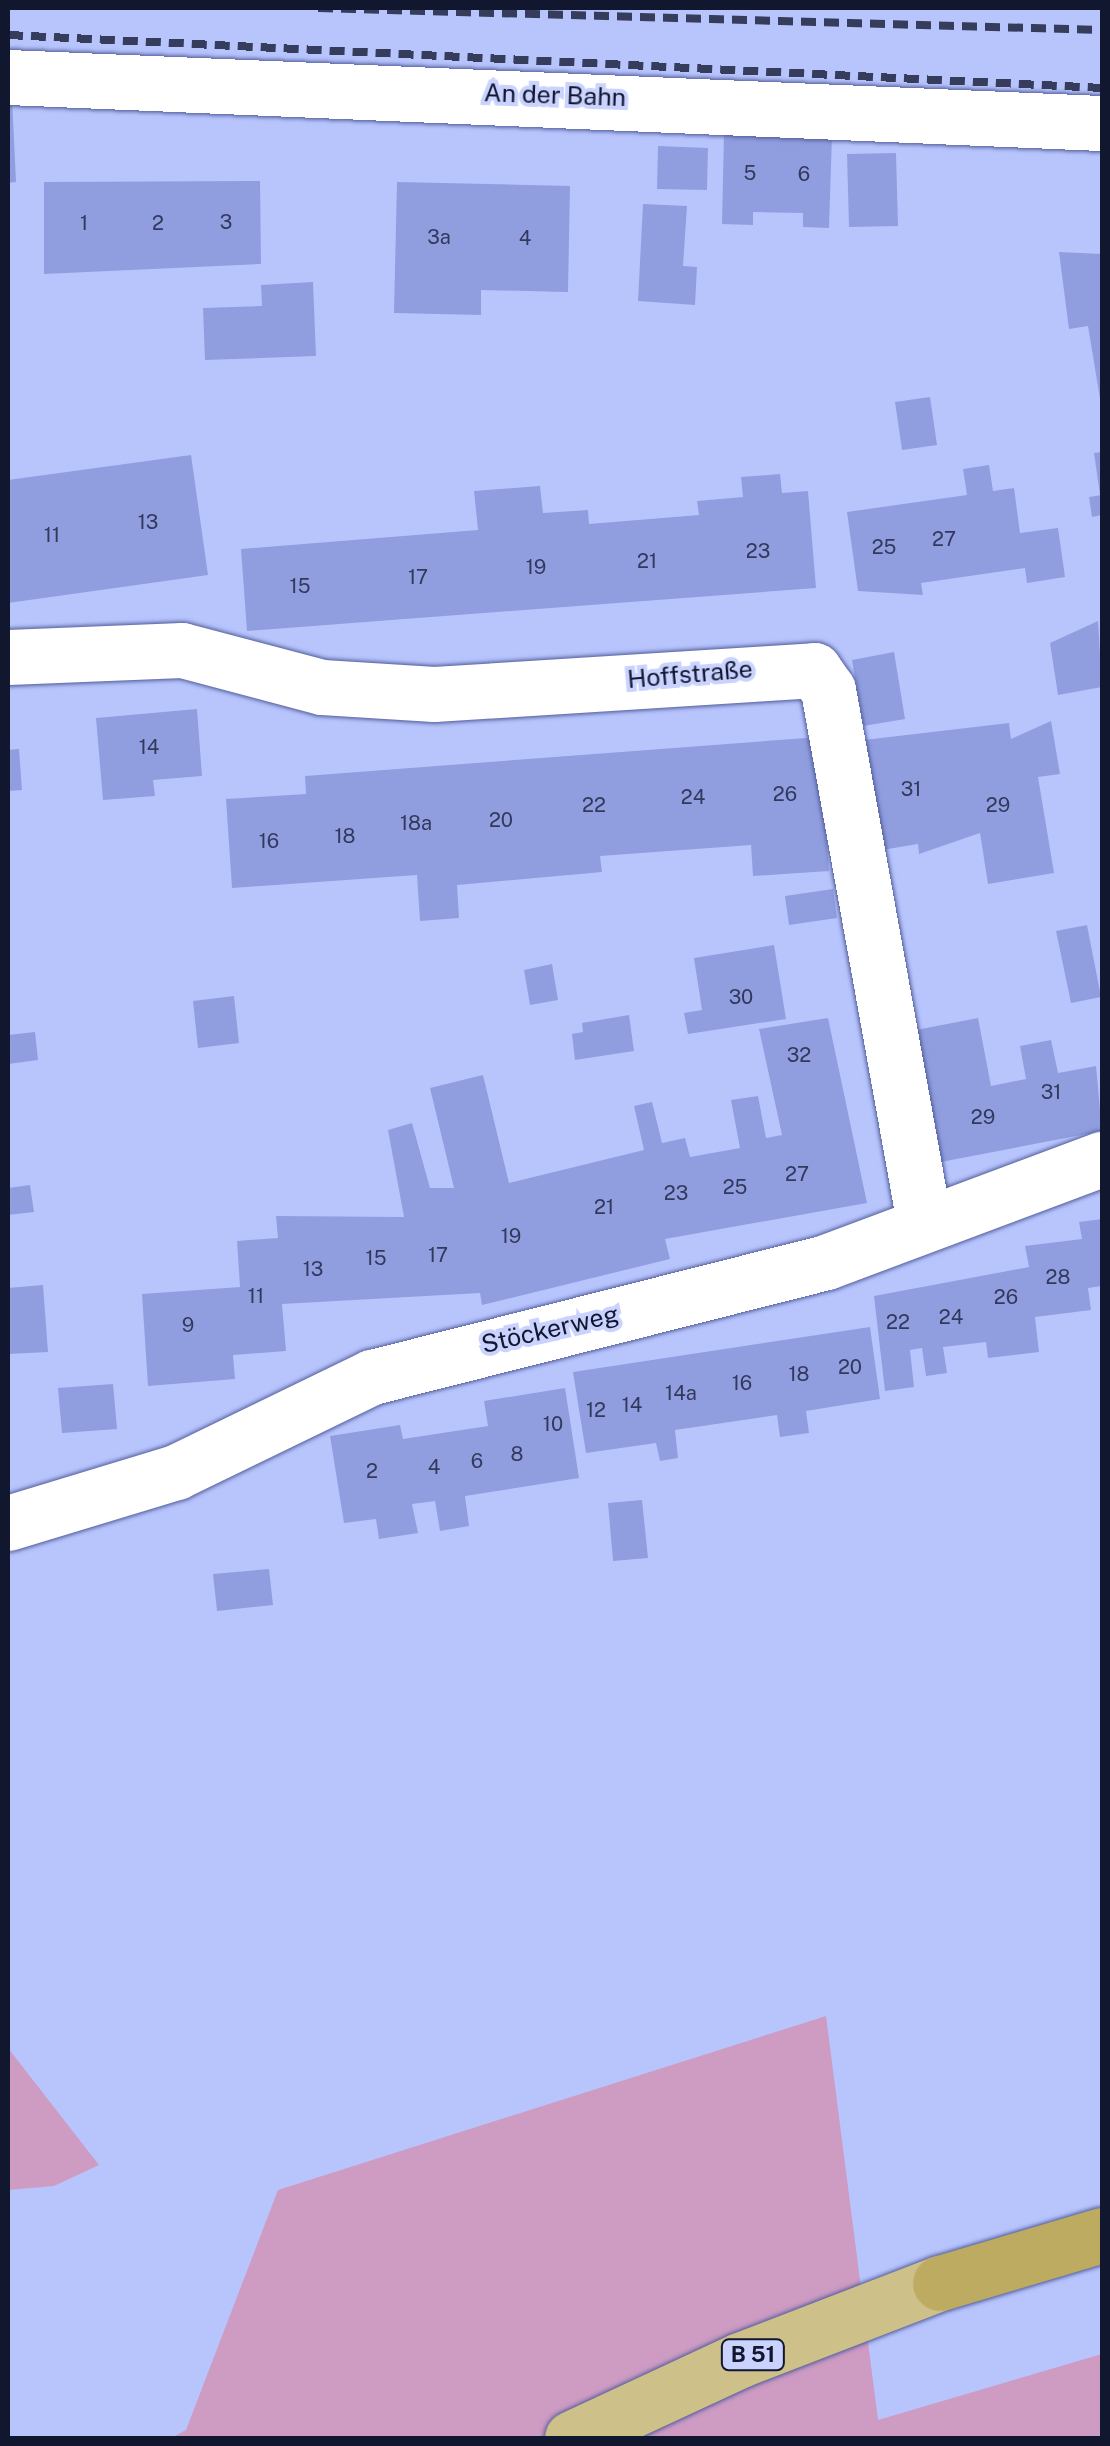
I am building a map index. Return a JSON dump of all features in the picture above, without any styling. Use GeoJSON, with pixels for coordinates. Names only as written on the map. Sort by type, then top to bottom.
{"type":"FeatureCollection","features":[{"type":"Feature","properties":{"kind":"highway","name":"B 51"},"geometry":{"type":"LineString","coordinates":[[940,2283],[1102,2235]]}},
{"type":"Feature","properties":{"kind":"main road","name":"B 51"},"geometry":{"type":"LineString","coordinates":[[572,2438],[940,2283]]}},
{"type":"Feature","properties":{"kind":"street","name":"An der Bahn"},"geometry":{"type":"LineString","coordinates":[[8,77],[1102,124]]}},
{"type":"Feature","properties":{"kind":"street","name":"Hoffstraße"},"geometry":{"type":"LineString","coordinates":[[8,657],[168,649],[322,687],[434,694],[814,670],[828,690],[924,1222]]}},
{"type":"Feature","properties":{"kind":"street","name":"Stöckerweg"},"geometry":{"type":"LineString","coordinates":[[8,1523],[176,1472],[372,1377],[761,1281],[1102,1159]]}},
{"type":"Feature","properties":{"kind":"shaded area"},"geometry":{"type":"Polygon","coordinates":[[[826,2016],[878,2420],[1102,2354],[1102,2438],[171,2438],[186,2430],[278,2190],[826,2016]]]}},
{"type":"Feature","properties":{"kind":"shaded area"},"geometry":{"type":"Polygon","coordinates":[[[8,2048],[99,2165],[54,2186],[8,2190],[8,2048]]]}},
{"type":"Feature","properties":{"kind":"building"},"geometry":{"type":"Polygon","coordinates":[[[8,98],[12,98],[16,182],[8,183],[8,98]]]}},
{"type":"Feature","properties":{"kind":"building"},"geometry":{"type":"Polygon","coordinates":[[[724,132],[832,135],[829,228],[803,227],[803,213],[753,212],[753,225],[722,224],[724,132]]]}},
{"type":"Feature","properties":{"kind":"building"},"geometry":{"type":"Polygon","coordinates":[[[658,146],[708,148],[707,190],[657,189],[658,146]]]}},
{"type":"Feature","properties":{"kind":"building"},"geometry":{"type":"Polygon","coordinates":[[[896,153],[898,226],[849,227],[847,154],[896,153]]]}},
{"type":"Feature","properties":{"kind":"building"},"geometry":{"type":"Polygon","coordinates":[[[260,181],[261,264],[44,274],[44,182],[260,181]]]}},
{"type":"Feature","properties":{"kind":"building"},"geometry":{"type":"Polygon","coordinates":[[[397,182],[570,186],[568,292],[481,290],[481,315],[394,313],[397,182]]]}},
{"type":"Feature","properties":{"kind":"building"},"geometry":{"type":"Polygon","coordinates":[[[643,204],[687,206],[683,266],[697,267],[695,305],[638,301],[643,204]]]}},
{"type":"Feature","properties":{"kind":"building"},"geometry":{"type":"Polygon","coordinates":[[[1059,252],[1102,254],[1102,411],[1088,326],[1069,329],[1059,252]]]}},
{"type":"Feature","properties":{"kind":"building"},"geometry":{"type":"Polygon","coordinates":[[[313,282],[316,356],[205,360],[203,308],[262,306],[261,285],[313,282]]]}},
{"type":"Feature","properties":{"kind":"building"},"geometry":{"type":"Polygon","coordinates":[[[930,397],[937,445],[902,450],[895,402],[930,397]]]}},
{"type":"Feature","properties":{"kind":"building"},"geometry":{"type":"Polygon","coordinates":[[[1102,452],[1102,495],[1100,495],[1094,453],[1102,452]]]}},
{"type":"Feature","properties":{"kind":"building"},"geometry":{"type":"Polygon","coordinates":[[[191,455],[208,575],[8,603],[8,480],[191,455]]]}},
{"type":"Feature","properties":{"kind":"building"},"geometry":{"type":"Polygon","coordinates":[[[989,465],[993,491],[1014,488],[1020,533],[1058,528],[1065,577],[1027,583],[1025,568],[921,583],[923,595],[858,591],[847,512],[967,495],[963,469],[989,465]]]}},
{"type":"Feature","properties":{"kind":"building"},"geometry":{"type":"Polygon","coordinates":[[[780,474],[782,493],[808,491],[816,588],[247,631],[241,549],[478,530],[474,491],[540,486],[543,513],[588,510],[589,524],[699,515],[697,501],[743,497],[741,477],[780,474]]]}},
{"type":"Feature","properties":{"kind":"building"},"geometry":{"type":"Polygon","coordinates":[[[1102,495],[1102,515],[1092,517],[1089,497],[1102,495]]]}},
{"type":"Feature","properties":{"kind":"building"},"geometry":{"type":"Polygon","coordinates":[[[1098,621],[1102,687],[1058,695],[1050,643],[1098,621]]]}},
{"type":"Feature","properties":{"kind":"building"},"geometry":{"type":"Polygon","coordinates":[[[894,652],[905,719],[863,726],[852,660],[894,652]]]}},
{"type":"Feature","properties":{"kind":"building"},"geometry":{"type":"Polygon","coordinates":[[[197,709],[202,776],[153,780],[155,796],[103,800],[96,718],[197,709]]]}},
{"type":"Feature","properties":{"kind":"building"},"geometry":{"type":"Polygon","coordinates":[[[1051,721],[1060,774],[1038,777],[1054,873],[988,884],[980,833],[919,854],[918,844],[882,850],[864,740],[1009,723],[1011,739],[1051,721]]]}},
{"type":"Feature","properties":{"kind":"building"},"geometry":{"type":"Polygon","coordinates":[[[819,737],[829,871],[753,876],[751,845],[600,856],[602,872],[457,885],[459,918],[420,921],[417,875],[232,888],[226,799],[306,794],[305,776],[819,737]]]}},
{"type":"Feature","properties":{"kind":"building"},"geometry":{"type":"Polygon","coordinates":[[[19,749],[22,790],[8,791],[8,750],[19,749]]]}},
{"type":"Feature","properties":{"kind":"building"},"geometry":{"type":"Polygon","coordinates":[[[833,889],[837,918],[789,925],[785,896],[833,889]]]}},
{"type":"Feature","properties":{"kind":"building"},"geometry":{"type":"Polygon","coordinates":[[[1087,925],[1101,997],[1071,1003],[1056,931],[1087,925]]]}},
{"type":"Feature","properties":{"kind":"building"},"geometry":{"type":"Polygon","coordinates":[[[774,945],[786,1019],[688,1034],[684,1013],[702,1010],[694,958],[774,945]]]}},
{"type":"Feature","properties":{"kind":"building"},"geometry":{"type":"Polygon","coordinates":[[[552,964],[558,1000],[530,1005],[524,970],[552,964]]]}},
{"type":"Feature","properties":{"kind":"building"},"geometry":{"type":"Polygon","coordinates":[[[234,996],[239,1043],[198,1048],[193,1001],[234,996]]]}},
{"type":"Feature","properties":{"kind":"building"},"geometry":{"type":"Polygon","coordinates":[[[629,1015],[634,1051],[575,1060],[572,1034],[583,1032],[582,1023],[629,1015]]]}},
{"type":"Feature","properties":{"kind":"building"},"geometry":{"type":"Polygon","coordinates":[[[828,1018],[867,1203],[665,1239],[670,1259],[482,1305],[480,1293],[282,1304],[286,1351],[233,1355],[235,1379],[148,1386],[142,1294],[240,1287],[237,1241],[278,1238],[276,1216],[404,1217],[388,1130],[412,1123],[430,1188],[454,1188],[430,1088],[483,1075],[509,1183],[644,1150],[634,1106],[652,1102],[662,1143],[685,1138],[690,1157],[740,1148],[731,1100],[758,1096],[766,1138],[782,1135],[759,1029],[828,1018]]]}},
{"type":"Feature","properties":{"kind":"building"},"geometry":{"type":"Polygon","coordinates":[[[978,1018],[991,1086],[1026,1079],[1020,1046],[1051,1040],[1058,1073],[1096,1066],[1102,1131],[941,1162],[916,1030],[978,1018]]]}},
{"type":"Feature","properties":{"kind":"building"},"geometry":{"type":"Polygon","coordinates":[[[35,1032],[38,1060],[8,1064],[8,1035],[35,1032]]]}},
{"type":"Feature","properties":{"kind":"building"},"geometry":{"type":"Polygon","coordinates":[[[30,1185],[34,1212],[8,1215],[8,1188],[30,1185]]]}},
{"type":"Feature","properties":{"kind":"building"},"geometry":{"type":"Polygon","coordinates":[[[1102,1219],[1102,1286],[1088,1288],[1091,1310],[1035,1317],[1039,1352],[988,1358],[986,1342],[943,1347],[947,1373],[926,1376],[922,1348],[910,1350],[914,1387],[885,1391],[874,1296],[1029,1267],[1025,1246],[1082,1239],[1079,1222],[1102,1219]]]}},
{"type":"Feature","properties":{"kind":"building"},"geometry":{"type":"Polygon","coordinates":[[[43,1285],[48,1352],[8,1354],[8,1288],[43,1285]]]}},
{"type":"Feature","properties":{"kind":"building"},"geometry":{"type":"Polygon","coordinates":[[[870,1327],[880,1399],[806,1411],[809,1433],[780,1437],[777,1415],[675,1430],[678,1458],[660,1461],[656,1443],[586,1453],[573,1372],[870,1327]]]}},
{"type":"Feature","properties":{"kind":"building"},"geometry":{"type":"Polygon","coordinates":[[[113,1384],[117,1429],[62,1433],[58,1388],[113,1384]]]}},
{"type":"Feature","properties":{"kind":"building"},"geometry":{"type":"Polygon","coordinates":[[[565,1388],[579,1478],[465,1496],[469,1526],[440,1531],[435,1501],[412,1504],[418,1533],[379,1539],[376,1519],[344,1523],[330,1436],[400,1425],[403,1439],[488,1426],[484,1401],[565,1388]]]}},
{"type":"Feature","properties":{"kind":"building"},"geometry":{"type":"Polygon","coordinates":[[[642,1500],[648,1558],[613,1561],[608,1503],[642,1500]]]}},
{"type":"Feature","properties":{"kind":"building"},"geometry":{"type":"Polygon","coordinates":[[[269,1569],[273,1605],[217,1611],[213,1574],[269,1569]]]}},
{"type":"Feature","properties":{"kind":"railway"},"geometry":{"type":"LineString","coordinates":[[318,8],[1102,30]]}},
{"type":"Feature","properties":{"kind":"railway"},"geometry":{"type":"LineString","coordinates":[[8,35],[1102,88]]}}]}
